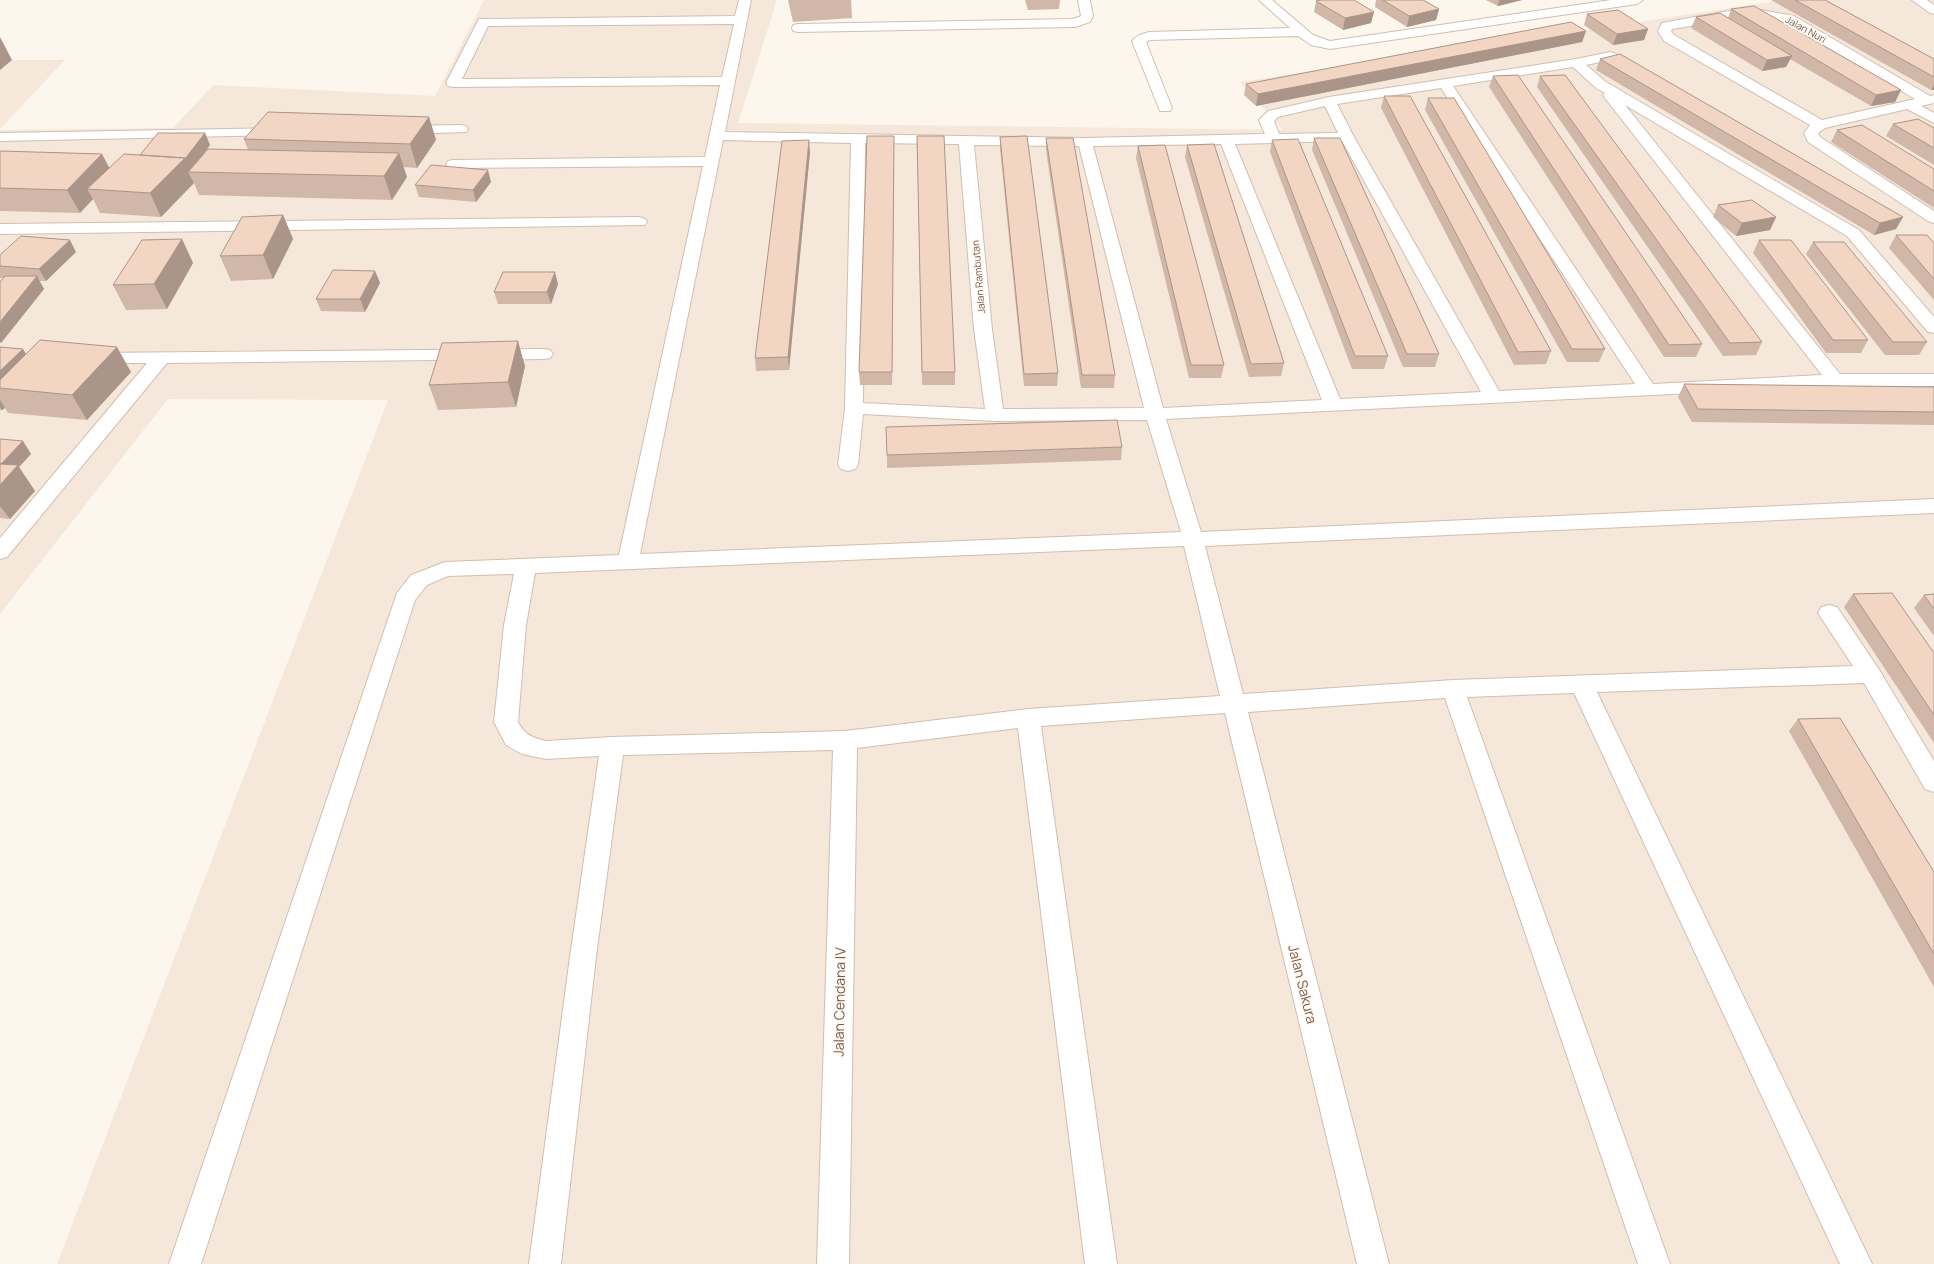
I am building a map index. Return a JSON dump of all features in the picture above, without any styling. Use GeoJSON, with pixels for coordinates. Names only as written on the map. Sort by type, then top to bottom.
{"type":"FeatureCollection","features":[{"type":"Feature","properties":{"kind":"street"},"geometry":{"type":"LineString","coordinates":[[628,562],[729,80],[744,0]]}},
{"type":"Feature","properties":{"kind":"street"},"geometry":{"type":"LineString","coordinates":[[798,28],[1075,23],[1085,20],[1087,16],[1084,0]]}},
{"type":"Feature","properties":{"kind":"street"},"geometry":{"type":"LineString","coordinates":[[1266,1],[1284,0]]}},
{"type":"Feature","properties":{"kind":"street"},"geometry":{"type":"LineString","coordinates":[[1266,1],[1301,32],[1316,42],[1330,45],[1637,0]]}},
{"type":"Feature","properties":{"kind":"street"},"geometry":{"type":"LineString","coordinates":[[1918,0],[1934,6]]}},
{"type":"Feature","properties":{"kind":"street"},"geometry":{"type":"LineString","coordinates":[[1918,0],[1934,10]]}},
{"type":"Feature","properties":{"kind":"street","name":"Jalan Nuri"},"geometry":{"type":"LineString","coordinates":[[1820,125],[1669,38],[1664,31],[1667,26],[1747,13],[1778,14],[1789,18],[1931,99]]}},
{"type":"Feature","properties":{"kind":"street"},"geometry":{"type":"LineString","coordinates":[[729,80],[453,83],[484,22],[740,20]]}},
{"type":"Feature","properties":{"kind":"street"},"geometry":{"type":"LineString","coordinates":[[1165,108],[1139,41],[1142,38],[1149,36],[1301,32]]}},
{"type":"Feature","properties":{"kind":"street"},"geometry":{"type":"LineString","coordinates":[[1274,139],[1266,120],[1273,114],[1329,101],[1576,64],[1610,56]]}},
{"type":"Feature","properties":{"kind":"street"},"geometry":{"type":"LineString","coordinates":[[1576,64],[1601,85],[1853,233],[1934,328]]}},
{"type":"Feature","properties":{"kind":"street"},"geometry":{"type":"LineString","coordinates":[[1445,84],[1647,389]]}},
{"type":"Feature","properties":{"kind":"street"},"geometry":{"type":"LineString","coordinates":[[1601,85],[1835,380]]}},
{"type":"Feature","properties":{"kind":"street"},"geometry":{"type":"LineString","coordinates":[[1931,99],[1820,125],[1812,129],[1811,133],[1812,139],[1934,218]]}},
{"type":"Feature","properties":{"kind":"street"},"geometry":{"type":"LineString","coordinates":[[1329,101],[1347,137],[1493,397]]}},
{"type":"Feature","properties":{"kind":"street"},"geometry":{"type":"LineString","coordinates":[[1909,105],[1934,119]]}},
{"type":"Feature","properties":{"kind":"street"},"geometry":{"type":"LineString","coordinates":[[391,130],[461,129]]}},
{"type":"Feature","properties":{"kind":"street"},"geometry":{"type":"LineString","coordinates":[[0,137],[290,132]]}},
{"type":"Feature","properties":{"kind":"street"},"geometry":{"type":"LineString","coordinates":[[717,136],[1085,142],[1347,137]]}},
{"type":"Feature","properties":{"kind":"street"},"geometry":{"type":"LineString","coordinates":[[848,465],[854,408],[858,138]]}},
{"type":"Feature","properties":{"kind":"street","name":"Jalan Rambutan"},"geometry":{"type":"LineString","coordinates":[[966,139],[983,329],[996,414]]}},
{"type":"Feature","properties":{"kind":"street"},"geometry":{"type":"LineString","coordinates":[[1226,139],[1333,405]]}},
{"type":"Feature","properties":{"kind":"street","name":"Jalan Sakura"},"geometry":{"type":"LineString","coordinates":[[1085,142],[1155,414],[1193,539],[1233,705],[1374,1264]]}},
{"type":"Feature","properties":{"kind":"street"},"geometry":{"type":"LineString","coordinates":[[453,164],[711,162]]}},
{"type":"Feature","properties":{"kind":"street"},"geometry":{"type":"LineString","coordinates":[[0,229],[639,222]]}},
{"type":"Feature","properties":{"kind":"street"},"geometry":{"type":"LineString","coordinates":[[77,358],[544,354]]}},
{"type":"Feature","properties":{"kind":"street"},"geometry":{"type":"LineString","coordinates":[[0,552],[161,358]]}},
{"type":"Feature","properties":{"kind":"street"},"geometry":{"type":"LineString","coordinates":[[854,408],[996,414],[1155,414],[1835,380],[1934,380]]}},
{"type":"Feature","properties":{"kind":"street"},"geometry":{"type":"LineString","coordinates":[[185,1264],[405,598],[419,580],[445,569],[1193,539],[1934,506]]}},
{"type":"Feature","properties":{"kind":"street"},"geometry":{"type":"LineString","coordinates":[[526,566],[515,625],[506,722],[514,738],[530,747],[546,750],[612,746],[845,740],[1028,718],[1453,689],[1582,686],[1870,674]]}},
{"type":"Feature","properties":{"kind":"street"},"geometry":{"type":"LineString","coordinates":[[1829,613],[1870,674],[1934,782]]}},
{"type":"Feature","properties":{"kind":"street"},"geometry":{"type":"LineString","coordinates":[[1582,686],[1856,1264]]}},
{"type":"Feature","properties":{"kind":"street"},"geometry":{"type":"LineString","coordinates":[[1453,689],[1654,1264]]}},
{"type":"Feature","properties":{"kind":"street"},"geometry":{"type":"LineString","coordinates":[[1028,718],[1101,1264]]}},
{"type":"Feature","properties":{"kind":"street","name":"Jalan Cendana IV"},"geometry":{"type":"LineString","coordinates":[[833,1264],[845,740]]}},
{"type":"Feature","properties":{"kind":"street"},"geometry":{"type":"LineString","coordinates":[[545,1264],[583,957],[612,746]]}},
{"type":"Feature","properties":{"kind":"shaded area"},"geometry":{"type":"Polygon","coordinates":[[[484,0],[777,0],[738,123],[1283,130],[1240,82],[1784,0],[1934,0],[1934,1264],[57,1264],[388,400],[168,399],[0,614],[0,130],[173,128],[213,85],[435,96],[484,0]]]}},
{"type":"Feature","properties":{"kind":"shaded area"},"geometry":{"type":"Polygon","coordinates":[[[0,60],[65,60],[0,129],[0,60]]]}},
{"type":"Feature","properties":{"kind":"building"},"geometry":{"type":"Polygon","coordinates":[[[1354,0],[1374,12],[1345,18],[1316,1],[1354,0]]]}},
{"type":"Feature","properties":{"kind":"building"},"geometry":{"type":"Polygon","coordinates":[[[1383,0],[1423,0],[1439,9],[1409,16],[1383,0]]]}},
{"type":"Feature","properties":{"kind":"building"},"geometry":{"type":"Polygon","coordinates":[[[1795,0],[1825,0],[1934,59],[1934,77],[1795,0]]]}},
{"type":"Feature","properties":{"kind":"building"},"geometry":{"type":"Polygon","coordinates":[[[1754,6],[1901,90],[1876,95],[1731,9],[1754,6]]]}},
{"type":"Feature","properties":{"kind":"building"},"geometry":{"type":"Polygon","coordinates":[[[1618,10],[1648,29],[1617,34],[1587,14],[1618,10]]]}},
{"type":"Feature","properties":{"kind":"building"},"geometry":{"type":"Polygon","coordinates":[[[1720,13],[1792,56],[1767,60],[1696,17],[1720,13]]]}},
{"type":"Feature","properties":{"kind":"building"},"geometry":{"type":"Polygon","coordinates":[[[1571,22],[1586,31],[1258,94],[1246,84],[1571,22]]]}},
{"type":"Feature","properties":{"kind":"building"},"geometry":{"type":"Polygon","coordinates":[[[1620,54],[1903,217],[1880,223],[1600,59],[1620,54]]]}},
{"type":"Feature","properties":{"kind":"building"},"geometry":{"type":"Polygon","coordinates":[[[1518,75],[1702,344],[1669,345],[1493,76],[1518,75]]]}},
{"type":"Feature","properties":{"kind":"building"},"geometry":{"type":"Polygon","coordinates":[[[1565,75],[1762,342],[1730,343],[1540,76],[1565,75]]]}},
{"type":"Feature","properties":{"kind":"building"},"geometry":{"type":"Polygon","coordinates":[[[1384,96],[1410,96],[1551,351],[1518,352],[1384,96]]]}},
{"type":"Feature","properties":{"kind":"building"},"geometry":{"type":"Polygon","coordinates":[[[1428,98],[1454,98],[1605,349],[1572,349],[1428,98]]]}},
{"type":"Feature","properties":{"kind":"building"},"geometry":{"type":"Polygon","coordinates":[[[268,112],[429,117],[410,144],[244,139],[268,112]]]}},
{"type":"Feature","properties":{"kind":"building"},"geometry":{"type":"Polygon","coordinates":[[[1918,119],[1934,128],[1934,148],[1893,124],[1918,119]]]}},
{"type":"Feature","properties":{"kind":"building"},"geometry":{"type":"Polygon","coordinates":[[[1862,125],[1934,169],[1934,191],[1837,130],[1862,125]]]}},
{"type":"Feature","properties":{"kind":"building"},"geometry":{"type":"Polygon","coordinates":[[[158,133],[205,133],[185,159],[140,155],[158,133]]]}},
{"type":"Feature","properties":{"kind":"building"},"geometry":{"type":"Polygon","coordinates":[[[867,136],[894,136],[892,372],[859,372],[867,136]]]}},
{"type":"Feature","properties":{"kind":"building"},"geometry":{"type":"Polygon","coordinates":[[[917,136],[944,136],[955,372],[922,372],[917,136]]]}},
{"type":"Feature","properties":{"kind":"building"},"geometry":{"type":"Polygon","coordinates":[[[1027,136],[1058,373],[1024,374],[1000,137],[1027,136]]]}},
{"type":"Feature","properties":{"kind":"building"},"geometry":{"type":"Polygon","coordinates":[[[1046,138],[1073,138],[1115,375],[1082,375],[1046,138]]]}},
{"type":"Feature","properties":{"kind":"building"},"geometry":{"type":"Polygon","coordinates":[[[1314,138],[1340,138],[1439,354],[1407,354],[1314,138]]]}},
{"type":"Feature","properties":{"kind":"building"},"geometry":{"type":"Polygon","coordinates":[[[1298,139],[1388,356],[1355,356],[1272,140],[1298,139]]]}},
{"type":"Feature","properties":{"kind":"building"},"geometry":{"type":"Polygon","coordinates":[[[809,140],[788,357],[755,358],[782,141],[809,140]]]}},
{"type":"Feature","properties":{"kind":"building"},"geometry":{"type":"Polygon","coordinates":[[[1214,144],[1284,363],[1251,364],[1187,145],[1214,144]]]}},
{"type":"Feature","properties":{"kind":"building"},"geometry":{"type":"Polygon","coordinates":[[[1165,145],[1224,365],[1191,365],[1138,146],[1165,145]]]}},
{"type":"Feature","properties":{"kind":"building"},"geometry":{"type":"Polygon","coordinates":[[[208,149],[399,153],[384,176],[188,172],[208,149]]]}},
{"type":"Feature","properties":{"kind":"building"},"geometry":{"type":"Polygon","coordinates":[[[0,151],[102,154],[67,190],[0,188],[0,151]]]}},
{"type":"Feature","properties":{"kind":"building"},"geometry":{"type":"Polygon","coordinates":[[[124,154],[185,158],[150,193],[87,189],[124,154]]]}},
{"type":"Feature","properties":{"kind":"building"},"geometry":{"type":"Polygon","coordinates":[[[431,165],[488,170],[473,190],[415,185],[431,165]]]}},
{"type":"Feature","properties":{"kind":"building"},"geometry":{"type":"Polygon","coordinates":[[[1752,200],[1776,217],[1742,223],[1718,205],[1752,200]]]}},
{"type":"Feature","properties":{"kind":"building"},"geometry":{"type":"Polygon","coordinates":[[[283,215],[263,255],[220,256],[242,217],[283,215]]]}},
{"type":"Feature","properties":{"kind":"building"},"geometry":{"type":"Polygon","coordinates":[[[1896,235],[1927,235],[1934,243],[1934,279],[1896,235]]]}},
{"type":"Feature","properties":{"kind":"building"},"geometry":{"type":"Polygon","coordinates":[[[21,236],[70,240],[39,269],[0,266],[0,255],[21,236]]]}},
{"type":"Feature","properties":{"kind":"building"},"geometry":{"type":"Polygon","coordinates":[[[182,239],[154,284],[113,285],[142,240],[182,239]]]}},
{"type":"Feature","properties":{"kind":"building"},"geometry":{"type":"Polygon","coordinates":[[[1759,240],[1791,240],[1868,340],[1833,340],[1759,240]]]}},
{"type":"Feature","properties":{"kind":"building"},"geometry":{"type":"Polygon","coordinates":[[[1813,242],[1844,242],[1927,342],[1893,342],[1813,242]]]}},
{"type":"Feature","properties":{"kind":"building"},"geometry":{"type":"Polygon","coordinates":[[[333,270],[375,271],[360,299],[316,299],[333,270]]]}},
{"type":"Feature","properties":{"kind":"building"},"geometry":{"type":"Polygon","coordinates":[[[503,272],[555,272],[547,292],[494,292],[503,272]]]}},
{"type":"Feature","properties":{"kind":"building"},"geometry":{"type":"Polygon","coordinates":[[[5,276],[37,276],[0,322],[0,282],[5,276]]]}},
{"type":"Feature","properties":{"kind":"building"},"geometry":{"type":"Polygon","coordinates":[[[40,340],[117,347],[72,395],[0,388],[0,380],[40,340]]]}},
{"type":"Feature","properties":{"kind":"building"},"geometry":{"type":"Polygon","coordinates":[[[518,341],[508,382],[429,385],[442,343],[518,341]]]}},
{"type":"Feature","properties":{"kind":"building"},"geometry":{"type":"Polygon","coordinates":[[[0,347],[23,349],[0,371],[0,347]]]}},
{"type":"Feature","properties":{"kind":"building"},"geometry":{"type":"Polygon","coordinates":[[[1684,384],[1934,387],[1934,412],[1698,409],[1684,384]]]}},
{"type":"Feature","properties":{"kind":"building"},"geometry":{"type":"Polygon","coordinates":[[[1117,420],[1122,447],[887,455],[886,427],[1117,420]]]}},
{"type":"Feature","properties":{"kind":"building"},"geometry":{"type":"Polygon","coordinates":[[[0,439],[23,441],[1,464],[0,464],[0,439]]]}},
{"type":"Feature","properties":{"kind":"building"},"geometry":{"type":"Polygon","coordinates":[[[0,464],[18,465],[0,485],[0,464]]]}},
{"type":"Feature","properties":{"kind":"building"},"geometry":{"type":"Polygon","coordinates":[[[1892,593],[1934,653],[1934,715],[1853,594],[1892,593]]]}},
{"type":"Feature","properties":{"kind":"building"},"geometry":{"type":"Polygon","coordinates":[[[1934,594],[1934,609],[1924,595],[1934,594]]]}},
{"type":"Feature","properties":{"kind":"building"},"geometry":{"type":"Polygon","coordinates":[[[1840,718],[1934,872],[1934,954],[1798,719],[1840,718]]]}}]}
